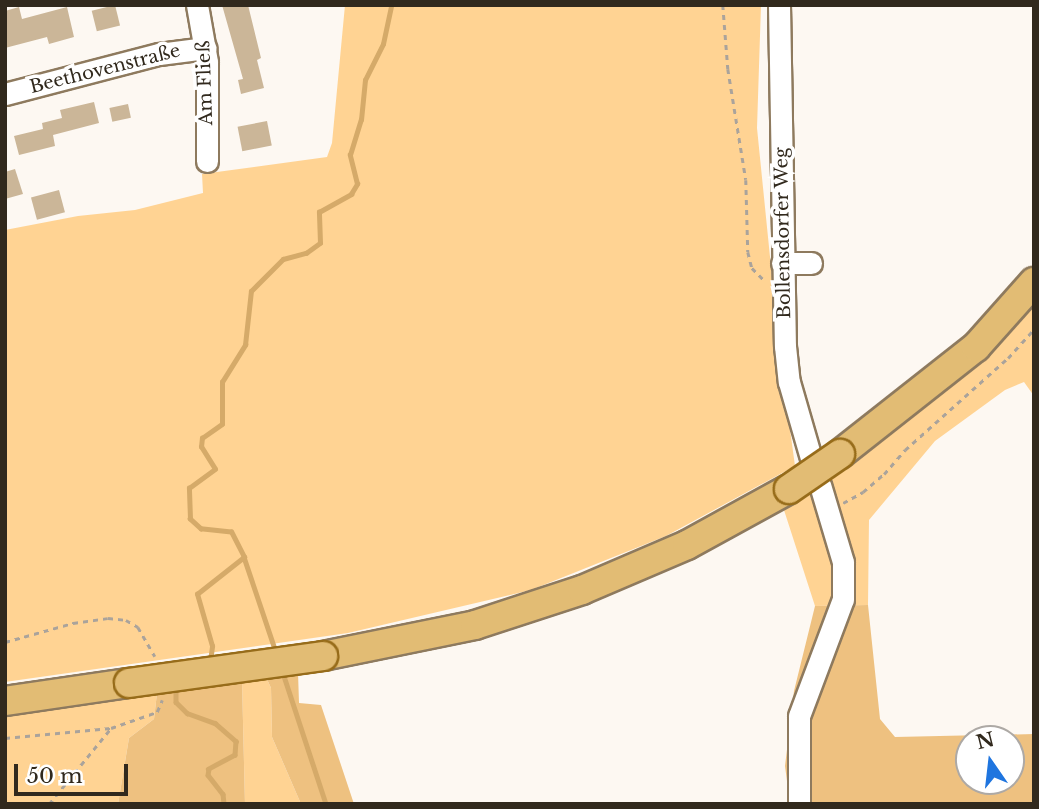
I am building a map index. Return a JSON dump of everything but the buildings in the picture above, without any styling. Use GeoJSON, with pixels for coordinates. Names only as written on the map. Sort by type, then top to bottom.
{"type":"FeatureCollection","features":[{"type":"Feature","properties":{"kind":"main road"},"geometry":{"type":"LineString","coordinates":[[5,701],[323,656],[450,631],[582,590],[676,550],[789,489],[840,454],[976,347],[1034,282]]}},
{"type":"Feature","properties":{"kind":"street","name":"Am Fließ"},"geometry":{"type":"LineString","coordinates":[[197,5],[206,48],[207,161]]}},
{"type":"Feature","properties":{"kind":"street","name":"Bollensdorfer Weg"},"geometry":{"type":"LineString","coordinates":[[779,5],[782,287],[789,382],[811,458]]}},
{"type":"Feature","properties":{"kind":"street","name":"Beethovenstraße"},"geometry":{"type":"LineString","coordinates":[[5,94],[159,54],[206,48]]}},
{"type":"Feature","properties":{"kind":"street"},"geometry":{"type":"LineString","coordinates":[[782,262],[811,263]]}},
{"type":"Feature","properties":{"kind":"street"},"geometry":{"type":"LineString","coordinates":[[799,804],[799,716],[843,599],[843,562],[820,485]]}},
{"type":"Feature","properties":{"kind":"path"},"geometry":{"type":"LineString","coordinates":[[723,5],[729,68],[746,180],[749,259],[760,277],[782,287]]}},
{"type":"Feature","properties":{"kind":"path"},"geometry":{"type":"LineString","coordinates":[[827,509],[863,492],[905,450],[1008,358],[1034,329]]}},
{"type":"Feature","properties":{"kind":"path"},"geometry":{"type":"LineString","coordinates":[[5,642],[73,623],[108,618],[126,620],[138,627],[148,640],[159,664]]}},
{"type":"Feature","properties":{"kind":"path"},"geometry":{"type":"LineString","coordinates":[[5,738],[111,728],[157,712],[164,695]]}},
{"type":"Feature","properties":{"kind":"path"},"geometry":{"type":"LineString","coordinates":[[49,804],[111,728]]}},
{"type":"Feature","properties":{"kind":"shaded area"},"geometry":{"type":"Polygon","coordinates":[[[345,5],[761,5],[757,128],[780,356],[795,466],[666,536],[531,590],[348,633],[5,682],[5,230],[78,216],[135,210],[203,193],[202,174],[327,157],[332,143],[345,5]]]}},
{"type":"Feature","properties":{"kind":"shaded area"},"geometry":{"type":"Polygon","coordinates":[[[1034,297],[1034,396],[1024,382],[1005,390],[935,441],[869,520],[868,605],[815,606],[783,507],[1034,297]]]}},
{"type":"Feature","properties":{"kind":"shaded area"},"geometry":{"type":"Polygon","coordinates":[[[868,605],[880,719],[895,737],[955,736],[955,795],[1025,795],[1025,734],[1034,734],[1034,804],[790,804],[785,766],[794,691],[815,606],[868,605]]]}},
{"type":"Feature","properties":{"kind":"shaded area"},"geometry":{"type":"Polygon","coordinates":[[[298,672],[299,703],[321,705],[354,804],[301,804],[272,737],[271,688],[266,677],[298,672]]]}},
{"type":"Feature","properties":{"kind":"shaded area"},"geometry":{"type":"Polygon","coordinates":[[[266,677],[271,688],[272,737],[301,804],[245,804],[242,680],[266,677]]]}},
{"type":"Feature","properties":{"kind":"shaded area"},"geometry":{"type":"Polygon","coordinates":[[[242,680],[245,804],[118,804],[129,738],[154,719],[157,693],[242,680]]]}},
{"type":"Feature","properties":{"kind":"shaded area"},"geometry":{"type":"Polygon","coordinates":[[[157,693],[154,719],[129,738],[118,804],[5,804],[5,711],[157,693]]]}},
{"type":"Feature","properties":{"kind":"waterway"},"geometry":{"type":"LineString","coordinates":[[210,661],[212,646],[197,594],[244,557],[231,532],[201,529],[190,519],[189,488],[215,469],[201,447],[202,438],[222,424],[222,382],[245,345],[251,291],[283,259],[306,253],[320,243],[319,212],[351,194],[357,184],[350,155],[361,120],[365,80],[383,44],[391,5]]}},
{"type":"Feature","properties":{"kind":"waterway"},"geometry":{"type":"LineString","coordinates":[[244,557],[276,652]]}},
{"type":"Feature","properties":{"kind":"waterway"},"geometry":{"type":"LineString","coordinates":[[282,670],[326,804]]}},
{"type":"Feature","properties":{"kind":"waterway"},"geometry":{"type":"LineString","coordinates":[[181,687],[176,690],[176,702],[187,713],[215,723],[236,741],[235,755],[209,769],[208,775],[223,794],[224,804]]}}]}
